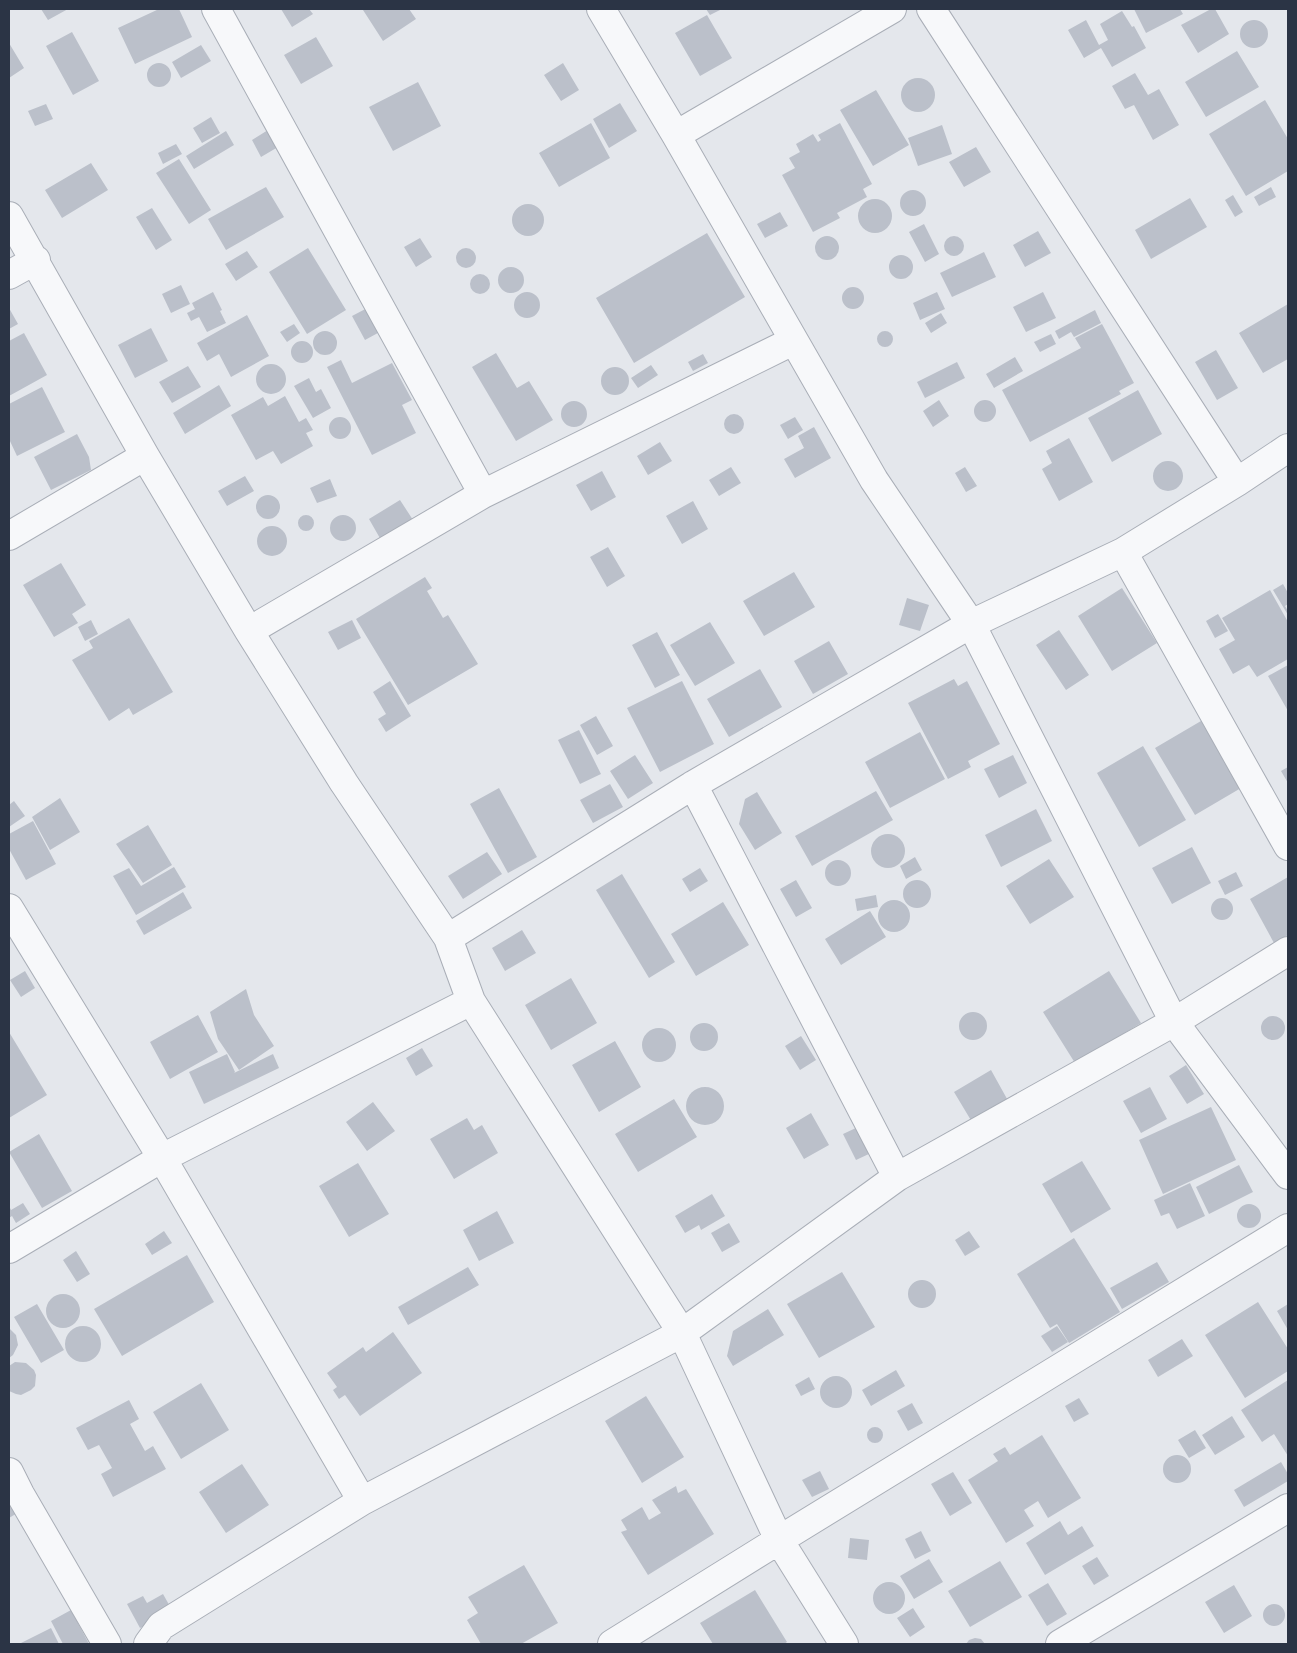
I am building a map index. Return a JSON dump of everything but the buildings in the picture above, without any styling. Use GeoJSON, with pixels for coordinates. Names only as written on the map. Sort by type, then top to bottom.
{"type":"FeatureCollection","features":[{"type":"Feature","properties":{"kind":"street"},"geometry":{"type":"LineString","coordinates":[[216,9],[483,494]]}},
{"type":"Feature","properties":{"kind":"street"},"geometry":{"type":"LineString","coordinates":[[601,9],[676,135],[874,480],[970,624],[1174,1022],[1288,1175]]}},
{"type":"Feature","properties":{"kind":"street"},"geometry":{"type":"LineString","coordinates":[[676,135],[892,9]]}},
{"type":"Feature","properties":{"kind":"street"},"geometry":{"type":"LineString","coordinates":[[931,9],[1237,482]]}},
{"type":"Feature","properties":{"kind":"street"},"geometry":{"type":"LineString","coordinates":[[9,216],[36,260],[145,456],[249,631],[344,783],[448,938],[471,1001],[682,1333],[779,1540],[844,1644]]}},
{"type":"Feature","properties":{"kind":"street"},"geometry":{"type":"LineString","coordinates":[[9,274],[36,260]]}},
{"type":"Feature","properties":{"kind":"street"},"geometry":{"type":"LineString","coordinates":[[249,631],[483,494],[793,341]]}},
{"type":"Feature","properties":{"kind":"street"},"geometry":{"type":"LineString","coordinates":[[448,938],[693,785],[970,624],[1123,552],[1237,482],[1288,448]]}},
{"type":"Feature","properties":{"kind":"street"},"geometry":{"type":"LineString","coordinates":[[9,536],[145,456]]}},
{"type":"Feature","properties":{"kind":"street"},"geometry":{"type":"LineString","coordinates":[[1123,552],[1288,846]]}},
{"type":"Feature","properties":{"kind":"street"},"geometry":{"type":"LineString","coordinates":[[693,785],[897,1178]]}},
{"type":"Feature","properties":{"kind":"street"},"geometry":{"type":"LineString","coordinates":[[9,908],[162,1158],[362,1501]]}},
{"type":"Feature","properties":{"kind":"street"},"geometry":{"type":"LineString","coordinates":[[148,1644],[161,1626],[362,1501],[682,1333],[897,1178],[1174,1022],[1288,951]]}},
{"type":"Feature","properties":{"kind":"street"},"geometry":{"type":"LineString","coordinates":[[9,1249],[162,1158],[471,1001]]}},
{"type":"Feature","properties":{"kind":"street"},"geometry":{"type":"LineString","coordinates":[[612,1644],[1288,1228]]}},
{"type":"Feature","properties":{"kind":"street"},"geometry":{"type":"LineString","coordinates":[[9,1472],[107,1644]]}},
{"type":"Feature","properties":{"kind":"street"},"geometry":{"type":"LineString","coordinates":[[1060,1644],[1288,1508]]}}]}
